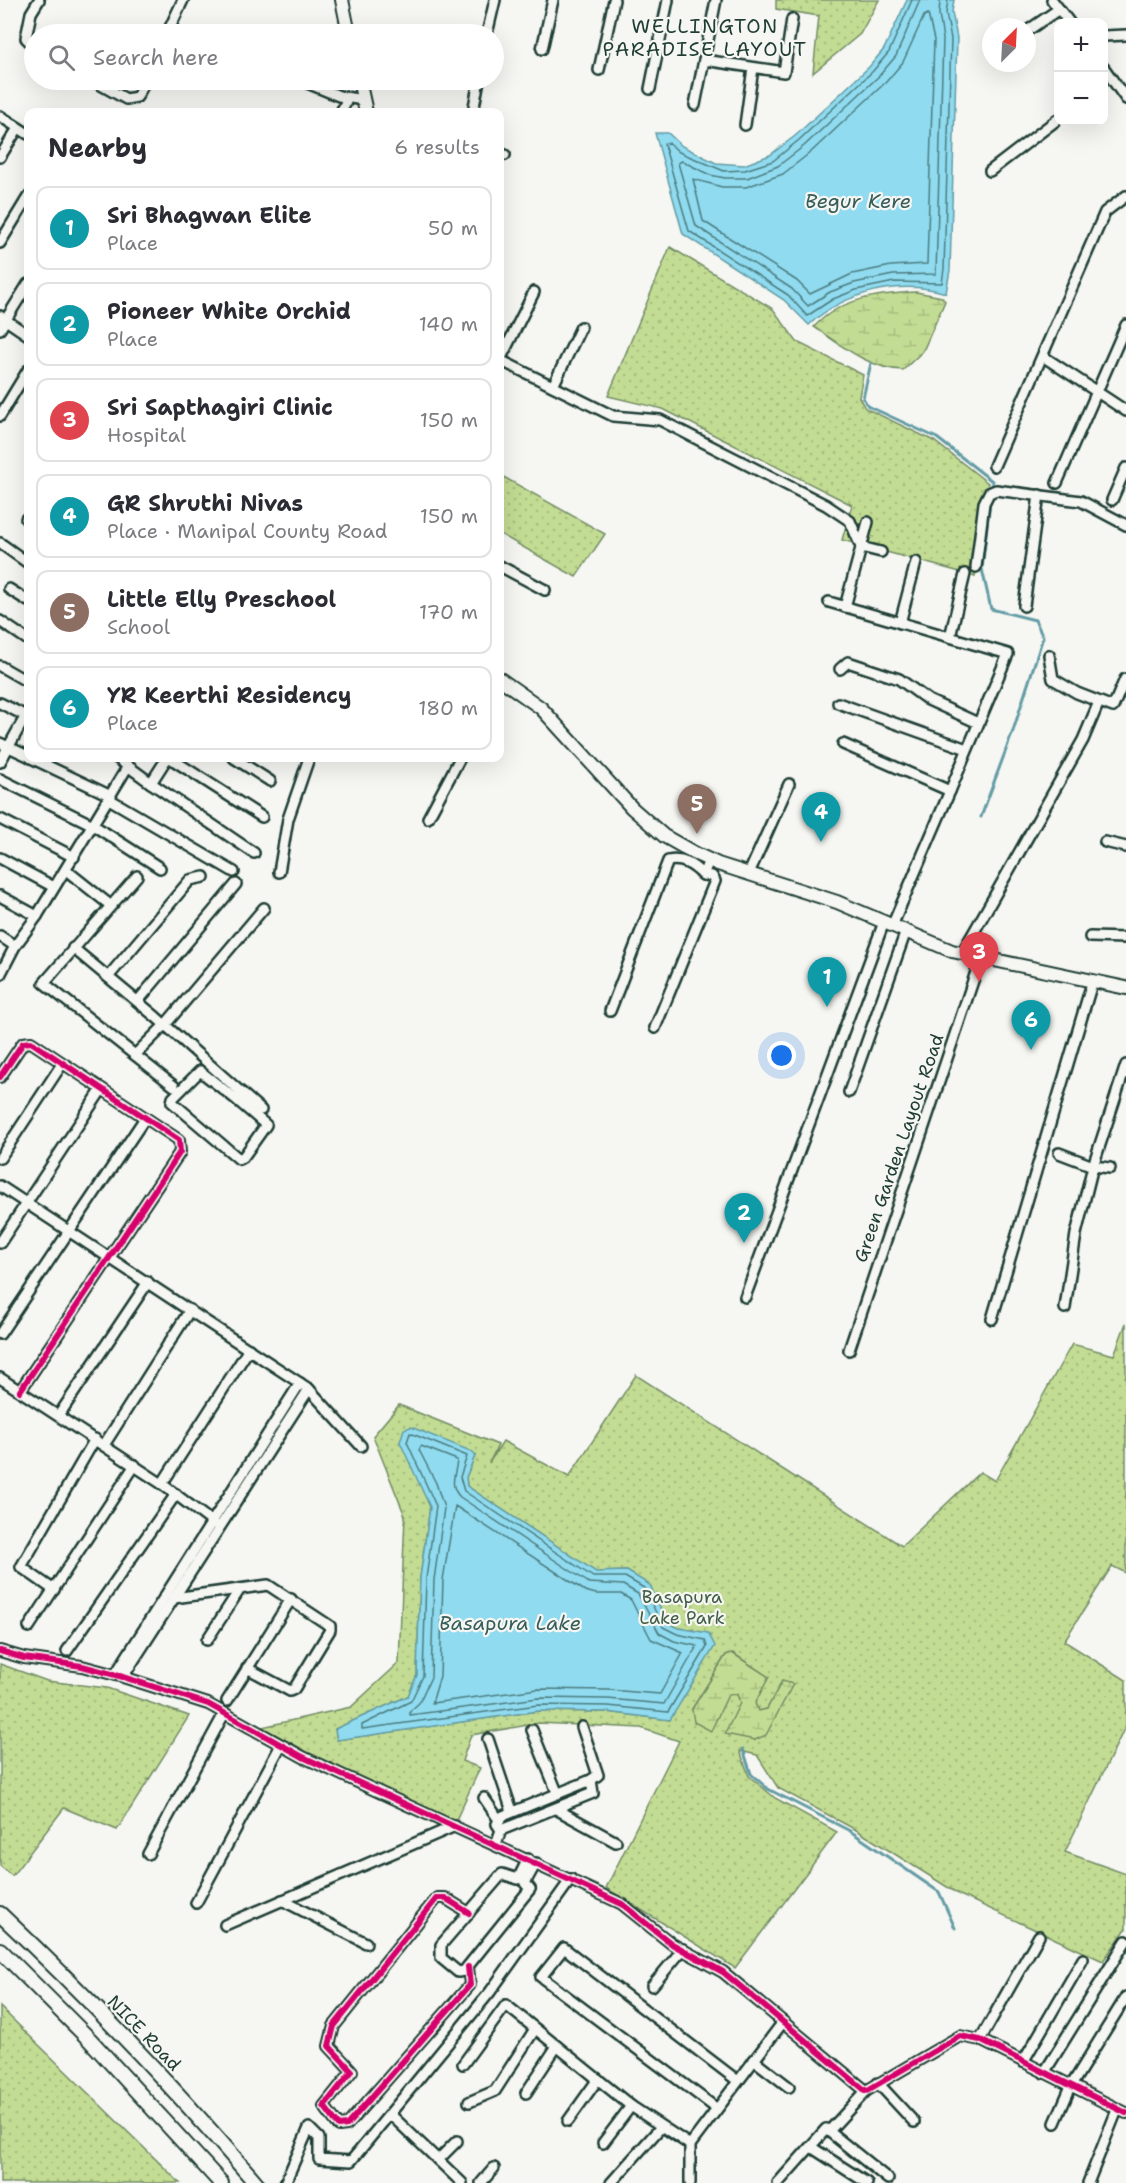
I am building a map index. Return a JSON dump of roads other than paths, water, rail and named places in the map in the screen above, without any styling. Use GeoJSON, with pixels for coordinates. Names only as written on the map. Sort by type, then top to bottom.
{"type":"FeatureCollection","features":[{"type":"Feature","properties":{"kind":"highway","name":"NICE Road"},"geometry":{"type":"LineString","coordinates":[[0,1914],[103,2015],[198,2116],[256,2183]]}},
{"type":"Feature","properties":{"kind":"highway"},"geometry":{"type":"LineString","coordinates":[[0,1950],[90,2040],[221,2183]]}},
{"type":"Feature","properties":{"kind":"main road"},"geometry":{"type":"LineString","coordinates":[[342,0],[347,24]]}},
{"type":"Feature","properties":{"kind":"main road"},"geometry":{"type":"LineString","coordinates":[[361,90],[365,107]]}},
{"type":"Feature","properties":{"kind":"main road"},"geometry":{"type":"LineString","coordinates":[[504,683],[541,708],[632,808],[664,836],[709,860],[837,902],[962,953],[1092,983],[1126,988]]}},
{"type":"Feature","properties":{"kind":"street"},"geometry":{"type":"LineString","coordinates":[[29,24],[31,13],[39,0]]}},
{"type":"Feature","properties":{"kind":"street"},"geometry":{"type":"LineString","coordinates":[[171,24],[183,0]]}},
{"type":"Feature","properties":{"kind":"street"},"geometry":{"type":"LineString","coordinates":[[489,24],[495,0]]}},
{"type":"Feature","properties":{"kind":"street"},"geometry":{"type":"LineString","coordinates":[[542,49],[553,0]]}},
{"type":"Feature","properties":{"kind":"street"},"geometry":{"type":"LineString","coordinates":[[599,70],[614,0]]}},
{"type":"Feature","properties":{"kind":"street"},"geometry":{"type":"LineString","coordinates":[[650,89],[668,0]]}},
{"type":"Feature","properties":{"kind":"street"},"geometry":{"type":"LineString","coordinates":[[695,105],[716,0]]}},
{"type":"Feature","properties":{"kind":"street"},"geometry":{"type":"LineString","coordinates":[[1052,0],[1066,18]]}},
{"type":"Feature","properties":{"kind":"street"},"geometry":{"type":"LineString","coordinates":[[1036,25],[1059,9]]}},
{"type":"Feature","properties":{"kind":"street"},"geometry":{"type":"LineString","coordinates":[[704,60],[784,72],[792,19]]}},
{"type":"Feature","properties":{"kind":"street"},"geometry":{"type":"LineString","coordinates":[[1108,36],[1126,35]]}},
{"type":"Feature","properties":{"kind":"street"},"geometry":{"type":"LineString","coordinates":[[745,125],[753,68]]}},
{"type":"Feature","properties":{"kind":"street"},"geometry":{"type":"LineString","coordinates":[[1108,82],[1126,99]]}},
{"type":"Feature","properties":{"kind":"street"},"geometry":{"type":"LineString","coordinates":[[110,90],[126,99],[137,97],[141,90]]}},
{"type":"Feature","properties":{"kind":"street"},"geometry":{"type":"LineString","coordinates":[[322,90],[365,107]]}},
{"type":"Feature","properties":{"kind":"street"},"geometry":{"type":"LineString","coordinates":[[474,108],[477,90]]}},
{"type":"Feature","properties":{"kind":"street"},"geometry":{"type":"LineString","coordinates":[[341,108],[342,99]]}},
{"type":"Feature","properties":{"kind":"street"},"geometry":{"type":"LineString","coordinates":[[0,116],[24,132]]}},
{"type":"Feature","properties":{"kind":"street"},"geometry":{"type":"LineString","coordinates":[[990,171],[1054,123]]}},
{"type":"Feature","properties":{"kind":"street"},"geometry":{"type":"LineString","coordinates":[[0,157],[18,128]]}},
{"type":"Feature","properties":{"kind":"street"},"geometry":{"type":"LineString","coordinates":[[994,466],[1044,357],[1105,212],[1126,196]]}},
{"type":"Feature","properties":{"kind":"street"},"geometry":{"type":"LineString","coordinates":[[0,243],[24,204]]}},
{"type":"Feature","properties":{"kind":"street"},"geometry":{"type":"LineString","coordinates":[[0,329],[3,318],[24,289]]}},
{"type":"Feature","properties":{"kind":"street"},"geometry":{"type":"LineString","coordinates":[[504,352],[534,292]]}},
{"type":"Feature","properties":{"kind":"street"},"geometry":{"type":"LineString","coordinates":[[3,318],[24,332]]}},
{"type":"Feature","properties":{"kind":"street"},"geometry":{"type":"LineString","coordinates":[[1057,483],[1126,325]]}},
{"type":"Feature","properties":{"kind":"street"},"geometry":{"type":"LineString","coordinates":[[553,386],[581,327]]}},
{"type":"Feature","properties":{"kind":"street"},"geometry":{"type":"LineString","coordinates":[[1044,357],[1126,411]]}},
{"type":"Feature","properties":{"kind":"street"},"geometry":{"type":"LineString","coordinates":[[504,362],[613,416],[660,420],[826,505],[850,521],[861,547]]}},
{"type":"Feature","properties":{"kind":"street"},"geometry":{"type":"LineString","coordinates":[[0,416],[24,377]]}},
{"type":"Feature","properties":{"kind":"street"},"geometry":{"type":"LineString","coordinates":[[1112,500],[1126,468]]}},
{"type":"Feature","properties":{"kind":"street"},"geometry":{"type":"LineString","coordinates":[[976,567],[984,503],[989,493],[996,490],[1081,501],[1126,525]]}},
{"type":"Feature","properties":{"kind":"street"},"geometry":{"type":"LineString","coordinates":[[1024,606],[1039,495]]}},
{"type":"Feature","properties":{"kind":"street"},"geometry":{"type":"LineString","coordinates":[[845,607],[868,522]]}},
{"type":"Feature","properties":{"kind":"street"},"geometry":{"type":"LineString","coordinates":[[0,543],[24,560]]}},
{"type":"Feature","properties":{"kind":"street"},"geometry":{"type":"LineString","coordinates":[[861,547],[881,552]]}},
{"type":"Feature","properties":{"kind":"street"},"geometry":{"type":"LineString","coordinates":[[900,623],[916,562]]}},
{"type":"Feature","properties":{"kind":"street"},"geometry":{"type":"LineString","coordinates":[[504,568],[545,590]]}},
{"type":"Feature","properties":{"kind":"street"},"geometry":{"type":"LineString","coordinates":[[950,638],[964,573]]}},
{"type":"Feature","properties":{"kind":"street"},"geometry":{"type":"LineString","coordinates":[[9,589],[24,598]]}},
{"type":"Feature","properties":{"kind":"street"},"geometry":{"type":"LineString","coordinates":[[745,1296],[888,924],[950,791],[1008,654],[829,602]]}},
{"type":"Feature","properties":{"kind":"street"},"geometry":{"type":"LineString","coordinates":[[0,621],[24,637]]}},
{"type":"Feature","properties":{"kind":"street"},"geometry":{"type":"LineString","coordinates":[[1049,655],[1053,679],[1113,707],[1125,678]]}},
{"type":"Feature","properties":{"kind":"street"},"geometry":{"type":"LineString","coordinates":[[840,669],[848,662],[899,679],[928,700],[978,723]]}},
{"type":"Feature","properties":{"kind":"street"},"geometry":{"type":"LineString","coordinates":[[0,666],[24,680]]}},
{"type":"Feature","properties":{"kind":"street"},"geometry":{"type":"LineString","coordinates":[[962,953],[1083,740],[1099,702]]}},
{"type":"Feature","properties":{"kind":"street"},"geometry":{"type":"LineString","coordinates":[[0,703],[24,713]]}},
{"type":"Feature","properties":{"kind":"street"},"geometry":{"type":"LineString","coordinates":[[838,703],[967,749]]}},
{"type":"Feature","properties":{"kind":"street"},"geometry":{"type":"LineString","coordinates":[[0,762],[4,745],[24,718]]}},
{"type":"Feature","properties":{"kind":"street"},"geometry":{"type":"LineString","coordinates":[[843,744],[950,791]]}},
{"type":"Feature","properties":{"kind":"street"},"geometry":{"type":"LineString","coordinates":[[4,745],[24,754]]}},
{"type":"Feature","properties":{"kind":"street"},"geometry":{"type":"LineString","coordinates":[[40,762],[110,798],[234,872]]}},
{"type":"Feature","properties":{"kind":"street"},"geometry":{"type":"LineString","coordinates":[[122,762],[254,853]]}},
{"type":"Feature","properties":{"kind":"street"},"geometry":{"type":"LineString","coordinates":[[151,783],[165,762]]}},
{"type":"Feature","properties":{"kind":"street"},"geometry":{"type":"LineString","coordinates":[[174,762],[262,817]]}},
{"type":"Feature","properties":{"kind":"street"},"geometry":{"type":"LineString","coordinates":[[240,762],[270,781]]}},
{"type":"Feature","properties":{"kind":"street"},"geometry":{"type":"LineString","coordinates":[[279,872],[288,819],[308,762]]}},
{"type":"Feature","properties":{"kind":"street"},"geometry":{"type":"LineString","coordinates":[[428,818],[458,762]]}},
{"type":"Feature","properties":{"kind":"street"},"geometry":{"type":"LineString","coordinates":[[0,975],[15,946],[66,870],[128,766]]}},
{"type":"Feature","properties":{"kind":"street"},"geometry":{"type":"LineString","coordinates":[[0,779],[93,825],[160,868]]}},
{"type":"Feature","properties":{"kind":"street"},"geometry":{"type":"LineString","coordinates":[[748,873],[789,784]]}},
{"type":"Feature","properties":{"kind":"street"},"geometry":{"type":"LineString","coordinates":[[0,819],[74,857]]}},
{"type":"Feature","properties":{"kind":"street"},"geometry":{"type":"LineString","coordinates":[[1105,842],[1126,847]]}},
{"type":"Feature","properties":{"kind":"street"},"geometry":{"type":"LineString","coordinates":[[0,858],[54,887]]}},
{"type":"Feature","properties":{"kind":"street"},"geometry":{"type":"LineString","coordinates":[[610,1011],[668,861],[678,859],[694,866],[703,875],[712,876],[716,881],[655,1028]]}},
{"type":"Feature","properties":{"kind":"street"},"geometry":{"type":"LineString","coordinates":[[703,875],[709,860]]}},
{"type":"Feature","properties":{"kind":"street"},"geometry":{"type":"LineString","coordinates":[[66,870],[110,905]]}},
{"type":"Feature","properties":{"kind":"street"},"geometry":{"type":"LineString","coordinates":[[137,876],[44,982],[174,1086]]}},
{"type":"Feature","properties":{"kind":"street"},"geometry":{"type":"LineString","coordinates":[[108,977],[190,880],[204,877]]}},
{"type":"Feature","properties":{"kind":"street"},"geometry":{"type":"LineString","coordinates":[[138,1002],[236,884]]}},
{"type":"Feature","properties":{"kind":"street"},"geometry":{"type":"LineString","coordinates":[[0,896],[37,916]]}},
{"type":"Feature","properties":{"kind":"street"},"geometry":{"type":"LineString","coordinates":[[135,1055],[165,1026],[264,908]]}},
{"type":"Feature","properties":{"kind":"street"},"geometry":{"type":"LineString","coordinates":[[849,1092],[906,931]]}},
{"type":"Feature","properties":{"kind":"street"},"geometry":{"type":"LineString","coordinates":[[0,936],[15,946]]}},
{"type":"Feature","properties":{"kind":"street"},"geometry":{"type":"LineString","coordinates":[[1090,937],[1126,938]]}},
{"type":"Feature","properties":{"kind":"street"},"geometry":{"type":"LineString","coordinates":[[73,948],[165,1026],[223,1082],[261,1110]]}},
{"type":"Feature","properties":{"kind":"street","name":"Green Garden Layout Road"},"geometry":{"type":"LineString","coordinates":[[849,1350],[981,957]]}},
{"type":"Feature","properties":{"kind":"street"},"geometry":{"type":"LineString","coordinates":[[992,1319],[1092,983]]}},
{"type":"Feature","properties":{"kind":"street"},"geometry":{"type":"LineString","coordinates":[[0,1077],[23,1043],[27,1042],[179,1140],[181,1148],[20,1391]]}},
{"type":"Feature","properties":{"kind":"street"},"geometry":{"type":"LineString","coordinates":[[0,1158],[62,1064]]}},
{"type":"Feature","properties":{"kind":"street"},"geometry":{"type":"LineString","coordinates":[[1065,1308],[1076,1234],[1093,1166],[1126,1065]]}},
{"type":"Feature","properties":{"kind":"street"},"geometry":{"type":"LineString","coordinates":[[223,1082],[205,1072],[196,1072],[172,1102],[239,1159],[244,1156],[266,1125],[240,1096]]}},
{"type":"Feature","properties":{"kind":"street"},"geometry":{"type":"LineString","coordinates":[[0,1243],[102,1089]]}},
{"type":"Feature","properties":{"kind":"street"},"geometry":{"type":"LineString","coordinates":[[0,1334],[145,1118]]}},
{"type":"Feature","properties":{"kind":"street"},"geometry":{"type":"LineString","coordinates":[[1059,1153],[1093,1166],[1110,1168]]}},
{"type":"Feature","properties":{"kind":"street"},"geometry":{"type":"LineString","coordinates":[[0,1186],[309,1389],[361,1446]]}},
{"type":"Feature","properties":{"kind":"street"},"geometry":{"type":"LineString","coordinates":[[59,1415],[147,1282]]}},
{"type":"Feature","properties":{"kind":"street"},"geometry":{"type":"LineString","coordinates":[[54,1590],[21,1567],[100,1442],[190,1310]]}},
{"type":"Feature","properties":{"kind":"street"},"geometry":{"type":"LineString","coordinates":[[162,1484],[249,1349]]}},
{"type":"Feature","properties":{"kind":"street"},"geometry":{"type":"LineString","coordinates":[[0,1378],[100,1442],[216,1524]]}},
{"type":"Feature","properties":{"kind":"street"},"geometry":{"type":"LineString","coordinates":[[119,1676],[174,1598],[300,1383]]}},
{"type":"Feature","properties":{"kind":"street"},"geometry":{"type":"LineString","coordinates":[[119,1676],[216,1524],[309,1389]]}},
{"type":"Feature","properties":{"kind":"street"},"geometry":{"type":"LineString","coordinates":[[28,1627],[135,1466]]}},
{"type":"Feature","properties":{"kind":"street"},"geometry":{"type":"LineString","coordinates":[[67,1651],[176,1494]]}},
{"type":"Feature","properties":{"kind":"street"},"geometry":{"type":"LineString","coordinates":[[174,1598],[268,1586],[330,1626],[330,1630],[294,1689],[290,1691],[283,1689],[247,1668]]}},
{"type":"Feature","properties":{"kind":"street"},"geometry":{"type":"LineString","coordinates":[[207,1640],[240,1589]]}},
{"type":"Feature","properties":{"kind":"street"},"geometry":{"type":"LineString","coordinates":[[227,1701],[291,1599]]}},
{"type":"Feature","properties":{"kind":"street"},"geometry":{"type":"LineString","coordinates":[[0,1651],[24,1658],[82,1666],[208,1704],[281,1745],[622,1904],[683,1949],[723,1972],[866,2091]]}},
{"type":"Feature","properties":{"kind":"street"},"geometry":{"type":"LineString","coordinates":[[148,1854],[224,1714]]}},
{"type":"Feature","properties":{"kind":"street"},"geometry":{"type":"LineString","coordinates":[[499,1820],[512,1811],[591,1780],[598,1775],[582,1727]]}},
{"type":"Feature","properties":{"kind":"street"},"geometry":{"type":"LineString","coordinates":[[532,1730],[557,1792]]}},
{"type":"Feature","properties":{"kind":"street"},"geometry":{"type":"LineString","coordinates":[[488,1739],[512,1811]]}},
{"type":"Feature","properties":{"kind":"street"},"geometry":{"type":"LineString","coordinates":[[196,1903],[281,1745]]}},
{"type":"Feature","properties":{"kind":"street"},"geometry":{"type":"LineString","coordinates":[[501,1830],[593,1793],[591,1780]]}},
{"type":"Feature","properties":{"kind":"street"},"geometry":{"type":"LineString","coordinates":[[484,1798],[499,1820],[501,1830],[496,1844]]}},
{"type":"Feature","properties":{"kind":"street"},"geometry":{"type":"LineString","coordinates":[[556,1809],[616,1842]]}},
{"type":"Feature","properties":{"kind":"street"},"geometry":{"type":"LineString","coordinates":[[225,1924],[455,1826]]}},
{"type":"Feature","properties":{"kind":"street"},"geometry":{"type":"LineString","coordinates":[[522,1881],[532,1861]]}},
{"type":"Feature","properties":{"kind":"street"},"geometry":{"type":"LineString","coordinates":[[502,1874],[522,1881],[531,1889],[468,1967],[458,1972],[444,1961],[440,1953],[441,1945],[469,1913],[502,1874]]}},
{"type":"Feature","properties":{"kind":"street"},"geometry":{"type":"LineString","coordinates":[[285,2183],[309,2128],[318,2138],[319,2159],[351,2161],[490,1992],[571,1879]]}},
{"type":"Feature","properties":{"kind":"street"},"geometry":{"type":"LineString","coordinates":[[468,1967],[471,1985],[347,2125],[339,2126],[324,2106],[352,2071],[329,2046],[328,2041],[334,2026],[437,1898],[445,1898],[469,1913]]}},
{"type":"Feature","properties":{"kind":"street"},"geometry":{"type":"LineString","coordinates":[[282,1900],[366,1943]]}},
{"type":"Feature","properties":{"kind":"street"},"geometry":{"type":"LineString","coordinates":[[980,2040],[1039,1936]]}},
{"type":"Feature","properties":{"kind":"street"},"geometry":{"type":"LineString","coordinates":[[1047,2074],[1126,1941]]}},
{"type":"Feature","properties":{"kind":"street"},"geometry":{"type":"LineString","coordinates":[[716,2108],[541,1977],[564,1948],[738,2081]]}},
{"type":"Feature","properties":{"kind":"street"},"geometry":{"type":"LineString","coordinates":[[652,1986],[683,1949]]}},
{"type":"Feature","properties":{"kind":"street"},"geometry":{"type":"LineString","coordinates":[[1047,2074],[1126,1953]]}},
{"type":"Feature","properties":{"kind":"street"},"geometry":{"type":"LineString","coordinates":[[1023,2062],[1083,1959]]}},
{"type":"Feature","properties":{"kind":"street"},"geometry":{"type":"LineString","coordinates":[[1055,2123],[1071,2086],[1126,1997]]}},
{"type":"Feature","properties":{"kind":"street"},"geometry":{"type":"LineString","coordinates":[[463,2064],[506,2005],[631,2106],[690,2145]]}},
{"type":"Feature","properties":{"kind":"street"},"geometry":{"type":"LineString","coordinates":[[690,2183],[690,2145],[783,2022]]}},
{"type":"Feature","properties":{"kind":"street"},"geometry":{"type":"LineString","coordinates":[[469,2102],[495,2091],[535,2029]]}},
{"type":"Feature","properties":{"kind":"street"},"geometry":{"type":"LineString","coordinates":[[778,2183],[811,2147],[822,2131],[830,2130],[866,2091],[960,2036],[980,2040],[1121,2112],[1088,2183]]}},
{"type":"Feature","properties":{"kind":"street"},"geometry":{"type":"LineString","coordinates":[[526,2093],[557,2046]]}},
{"type":"Feature","properties":{"kind":"street"},"geometry":{"type":"LineString","coordinates":[[754,2060],[789,2087]]}},
{"type":"Feature","properties":{"kind":"street"},"geometry":{"type":"LineString","coordinates":[[568,2121],[598,2079]]}},
{"type":"Feature","properties":{"kind":"street"},"geometry":{"type":"LineString","coordinates":[[879,2083],[914,2122]]}},
{"type":"Feature","properties":{"kind":"street"},"geometry":{"type":"LineString","coordinates":[[603,2143],[631,2106]]}},
{"type":"Feature","properties":{"kind":"street"},"geometry":{"type":"LineString","coordinates":[[391,2115],[462,2183]]}},
{"type":"Feature","properties":{"kind":"street"},"geometry":{"type":"LineString","coordinates":[[611,2183],[661,2127]]}},
{"type":"Feature","properties":{"kind":"street"},"geometry":{"type":"LineString","coordinates":[[830,2130],[888,2179]]}},
{"type":"Feature","properties":{"kind":"street"},"geometry":{"type":"LineString","coordinates":[[438,2160],[457,2141]]}},
{"type":"Feature","properties":{"kind":"street"},"geometry":{"type":"LineString","coordinates":[[811,2147],[867,2183]]}},
{"type":"Feature","properties":{"kind":"street"},"geometry":{"type":"LineString","coordinates":[[481,2183],[494,2168]]}},
{"type":"Feature","properties":{"kind":"water","name":"Begur Kere"},"geometry":{"type":"Polygon","coordinates":[[[907,0],[954,0],[952,12],[957,38],[950,270],[946,293],[910,287],[873,291],[839,304],[809,325],[784,300],[683,234],[655,133],[668,133],[682,146],[716,163],[744,165],[770,155],[795,136],[869,67],[884,49],[907,0]]]}},
{"type":"Feature","properties":{"kind":"water","name":"Basapura Lake"},"geometry":{"type":"Polygon","coordinates":[[[411,1427],[473,1452],[475,1456],[466,1477],[467,1486],[596,1572],[627,1571],[650,1585],[667,1623],[679,1628],[708,1633],[715,1646],[670,1720],[607,1712],[538,1711],[337,1740],[335,1729],[408,1696],[417,1675],[420,1578],[430,1507],[400,1442],[404,1429],[411,1427]]]}},
{"type":"Feature","properties":{"kind":"waterway"},"geometry":{"type":"LineString","coordinates":[[871,363],[863,398],[868,406],[937,438],[992,481],[992,484]]}},
{"type":"Feature","properties":{"kind":"waterway"},"geometry":{"type":"LineString","coordinates":[[981,817],[1013,731],[1043,637],[1035,620],[991,609],[982,569],[990,501]]}},
{"type":"Feature","properties":{"kind":"waterway"},"geometry":{"type":"LineString","coordinates":[[743,1749],[751,1774],[768,1789],[850,1831],[939,1892],[955,1928]]}},
{"type":"Feature","properties":{"kind":"place","name":"Little Elly Preschool"},"geometry":{"type":"Point","coordinates":[697,834]}},
{"type":"Feature","properties":{"kind":"place","name":"GR Shruthi Nivas"},"geometry":{"type":"Point","coordinates":[821,842]}},
{"type":"Feature","properties":{"kind":"place","name":"Sri Sapthagiri Clinic"},"geometry":{"type":"Point","coordinates":[979,982]}},
{"type":"Feature","properties":{"kind":"place","name":"Sri Bhagwan Elite"},"geometry":{"type":"Point","coordinates":[827,1007]}},
{"type":"Feature","properties":{"kind":"place","name":"YR Keerthi Residency"},"geometry":{"type":"Point","coordinates":[1031,1050]}},
{"type":"Feature","properties":{"kind":"place","name":"Pioneer White Orchid"},"geometry":{"type":"Point","coordinates":[744,1243]}},
{"type":"Feature","properties":{"kind":"district","name":"WELLINGTON PARADISE LAYOUT"},"geometry":{"type":"Point","coordinates":[705,38]}},
{"type":"Feature","properties":{"kind":"park label","name":"Basapura Lake Park"},"geometry":{"type":"Point","coordinates":[682,1607]}}]}
